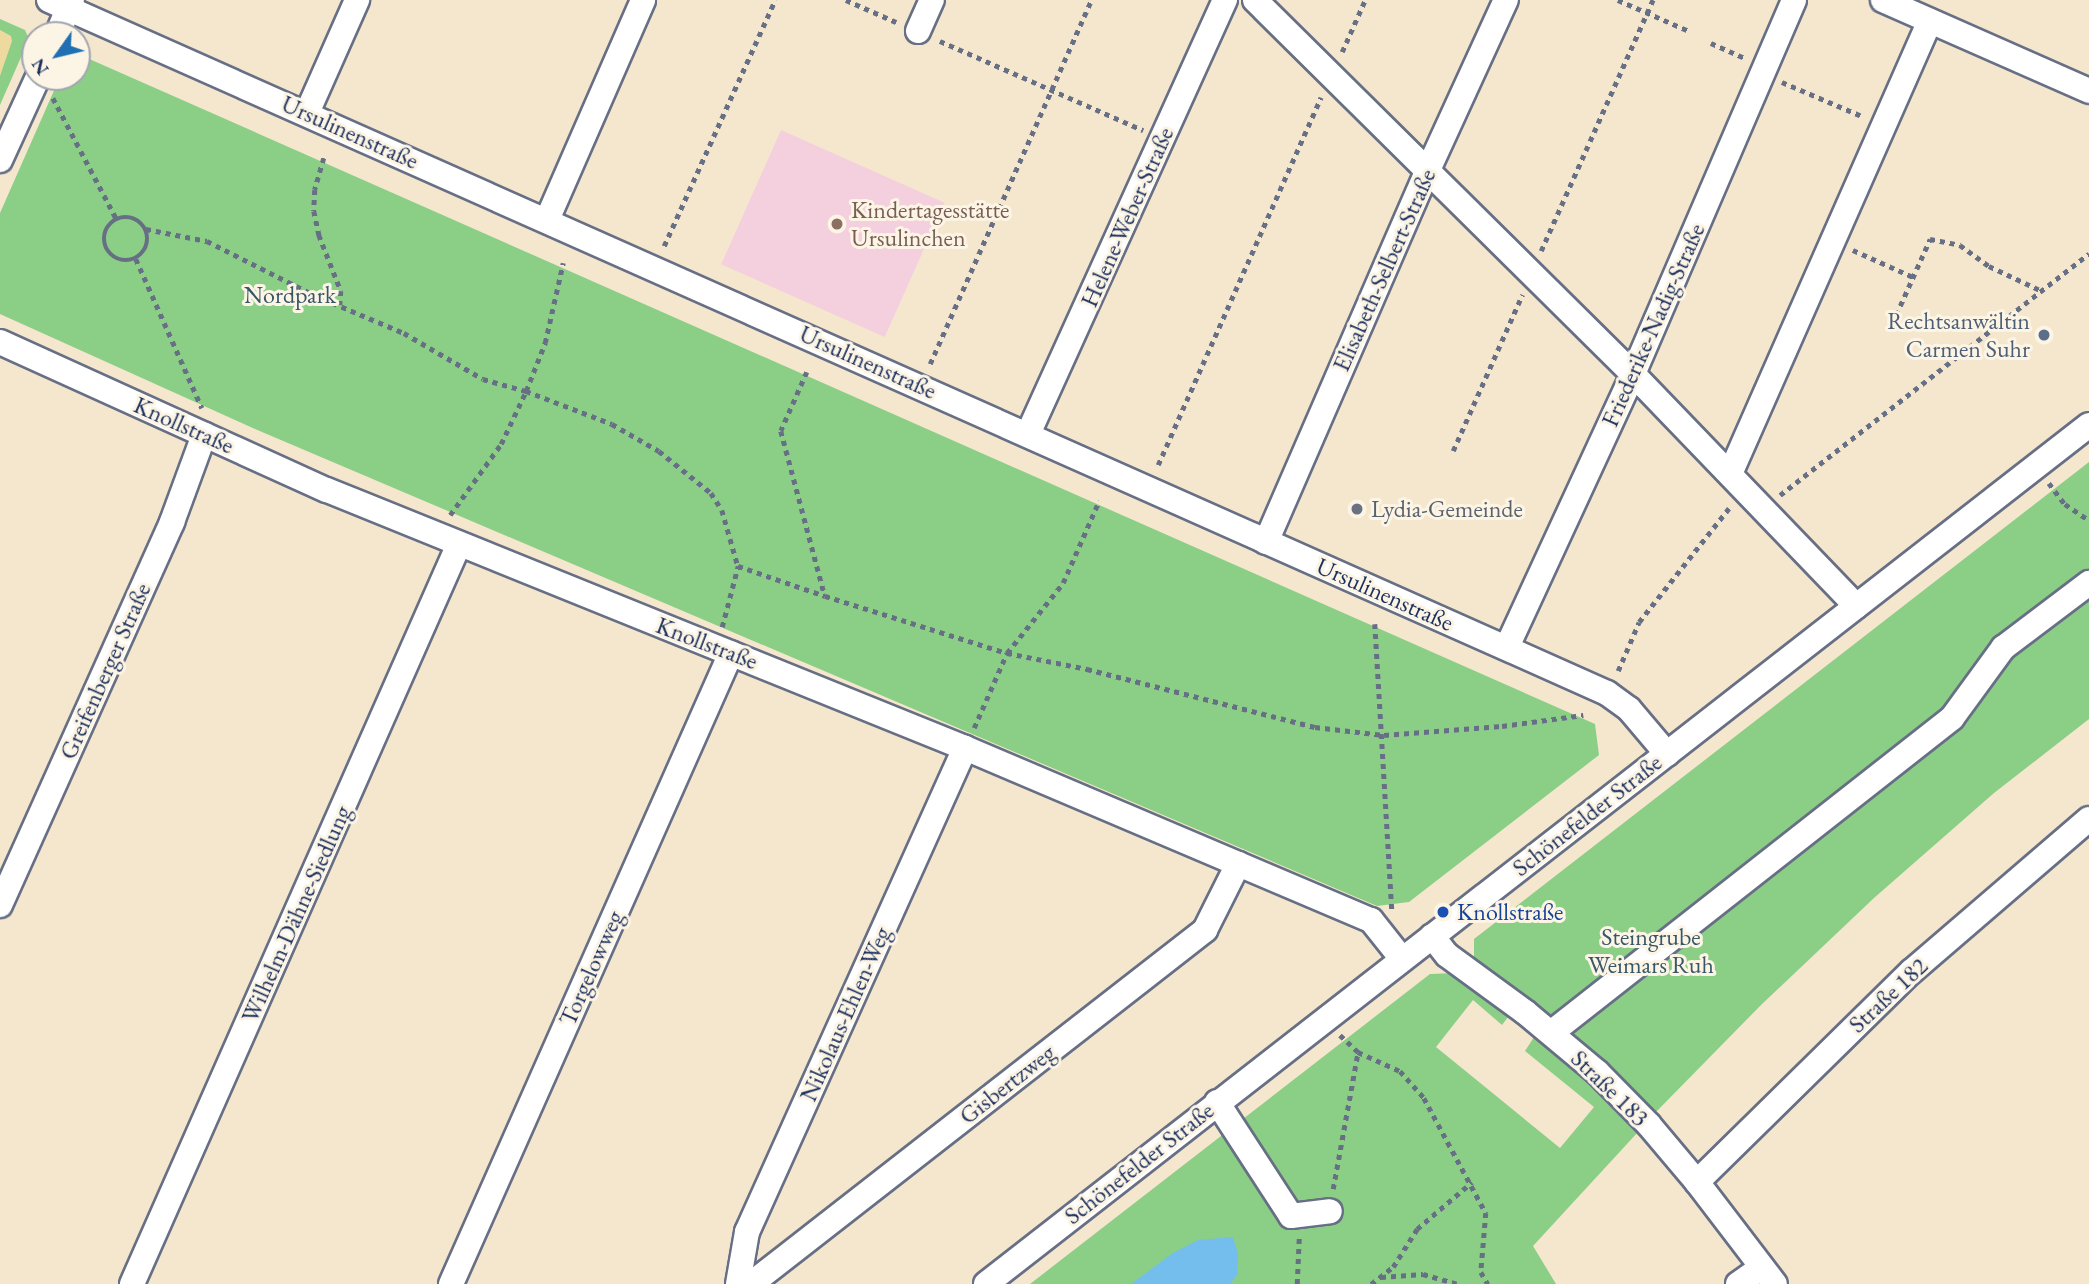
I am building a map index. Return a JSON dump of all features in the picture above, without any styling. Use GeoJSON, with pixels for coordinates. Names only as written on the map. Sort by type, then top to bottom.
{"type":"FeatureCollection","features":[{"type":"Feature","properties":{"kind":"street"},"geometry":{"type":"LineString","coordinates":[[307,113],[357,0]]}},
{"type":"Feature","properties":{"kind":"street"},"geometry":{"type":"LineString","coordinates":[[547,220],[643,0]]}},
{"type":"Feature","properties":{"kind":"street"},"geometry":{"type":"LineString","coordinates":[[918,31],[932,0]]}},
{"type":"Feature","properties":{"kind":"street","name":"Helene-Weber-Straße"},"geometry":{"type":"LineString","coordinates":[[1028,434],[1225,0]]}},
{"type":"Feature","properties":{"kind":"street"},"geometry":{"type":"LineString","coordinates":[[1255,0],[1633,374],[1856,606]]}},
{"type":"Feature","properties":{"kind":"street","name":"Elisabeth-Selbert-Straße"},"geometry":{"type":"LineString","coordinates":[[1266,542],[1428,170],[1506,0]]}},
{"type":"Feature","properties":{"kind":"street","name":"Friederike-Nadig-Straße"},"geometry":{"type":"LineString","coordinates":[[1507,647],[1633,374],[1794,0]]}},
{"type":"Feature","properties":{"kind":"street"},"geometry":{"type":"LineString","coordinates":[[1883,0],[2089,91]]}},
{"type":"Feature","properties":{"kind":"street"},"geometry":{"type":"LineString","coordinates":[[60,21],[63,3]]}},
{"type":"Feature","properties":{"kind":"street","name":"Ursulinenstraße"},"geometry":{"type":"LineString","coordinates":[[63,3],[1266,542],[1507,647],[1616,699],[1629,709],[1667,754]]}},
{"type":"Feature","properties":{"kind":"street"},"geometry":{"type":"LineString","coordinates":[[1737,481],[1834,242],[1930,21]]}},
{"type":"Feature","properties":{"kind":"street"},"geometry":{"type":"LineString","coordinates":[[0,160],[31,91]]}},
{"type":"Feature","properties":{"kind":"street","name":"Knollstraße"},"geometry":{"type":"LineString","coordinates":[[0,342],[201,434],[459,544],[965,748],[1371,920],[1402,959]]}},
{"type":"Feature","properties":{"kind":"street","name":"Schönefelder Straße"},"geometry":{"type":"LineString","coordinates":[[986,1284],[2089,425]]}},
{"type":"Feature","properties":{"kind":"street","name":"Greifenberger Straße"},"geometry":{"type":"LineString","coordinates":[[0,905],[172,522],[201,434]]}},
{"type":"Feature","properties":{"kind":"street","name":"Wilhelm-Dähne-Siedlung"},"geometry":{"type":"LineString","coordinates":[[132,1284],[459,544]]}},
{"type":"Feature","properties":{"kind":"street"},"geometry":{"type":"LineString","coordinates":[[1551,1033],[1952,718],[2003,648],[2089,583]]}},
{"type":"Feature","properties":{"kind":"street","name":"Torgelowweg"},"geometry":{"type":"LineString","coordinates":[[451,1284],[723,650]]}},
{"type":"Feature","properties":{"kind":"street","name":"Nikolaus-Ehlen-Weg"},"geometry":{"type":"LineString","coordinates":[[738,1284],[747,1232],[965,748]]}},
{"type":"Feature","properties":{"kind":"street","name":"Straße 182"},"geometry":{"type":"LineString","coordinates":[[1697,1182],[1912,971],[2089,819]]}},
{"type":"Feature","properties":{"kind":"street","name":"Gisbertzweg"},"geometry":{"type":"LineString","coordinates":[[751,1284],[1205,930],[1238,864]]}},
{"type":"Feature","properties":{"kind":"street","name":"Straße 183"},"geometry":{"type":"LineString","coordinates":[[1432,936],[1447,955],[1551,1033],[1640,1116],[1697,1182],[1768,1275],[1738,1284]]}},
{"type":"Feature","properties":{"kind":"street"},"geometry":{"type":"LineString","coordinates":[[1217,1102],[1291,1216],[1330,1211]]}},
{"type":"Feature","properties":{"kind":"path"},"geometry":{"type":"LineString","coordinates":[[664,246],[775,0]]}},
{"type":"Feature","properties":{"kind":"path"},"geometry":{"type":"LineString","coordinates":[[846,0],[1163,139]]}},
{"type":"Feature","properties":{"kind":"path"},"geometry":{"type":"LineString","coordinates":[[930,364],[1091,0]]}},
{"type":"Feature","properties":{"kind":"path"},"geometry":{"type":"LineString","coordinates":[[1158,465],[1365,0]]}},
{"type":"Feature","properties":{"kind":"path"},"geometry":{"type":"LineString","coordinates":[[1618,0],[1689,31]]}},
{"type":"Feature","properties":{"kind":"path"},"geometry":{"type":"LineString","coordinates":[[1453,451],[1653,0]]}},
{"type":"Feature","properties":{"kind":"path"},"geometry":{"type":"LineString","coordinates":[[1711,43],[1884,126]]}},
{"type":"Feature","properties":{"kind":"path"},"geometry":{"type":"LineString","coordinates":[[50,91],[116,218]]}},
{"type":"Feature","properties":{"kind":"path"},"geometry":{"type":"LineString","coordinates":[[324,158],[315,190],[314,211],[319,235],[341,291],[340,305]]}},
{"type":"Feature","properties":{"kind":"path"},"geometry":{"type":"LineString","coordinates":[[146,229],[147,246],[136,259],[119,260],[105,249],[104,231],[116,218],[133,217],[146,229],[207,241],[404,333],[483,379],[526,391],[612,424],[659,451],[697,479],[722,510],[738,566],[723,650]]}},
{"type":"Feature","properties":{"kind":"path"},"geometry":{"type":"LineString","coordinates":[[1892,324],[1930,239],[1960,245],[1989,266],[2042,291]]}},
{"type":"Feature","properties":{"kind":"path"},"geometry":{"type":"LineString","coordinates":[[1834,242],[1913,277]]}},
{"type":"Feature","properties":{"kind":"path"},"geometry":{"type":"LineString","coordinates":[[1763,508],[2089,254]]}},
{"type":"Feature","properties":{"kind":"path"},"geometry":{"type":"LineString","coordinates":[[136,259],[204,410],[201,434]]}},
{"type":"Feature","properties":{"kind":"path"},"geometry":{"type":"LineString","coordinates":[[442,525],[470,491],[501,444],[526,391],[545,343],[563,263]]}},
{"type":"Feature","properties":{"kind":"path"},"geometry":{"type":"LineString","coordinates":[[807,372],[781,430],[825,596]]}},
{"type":"Feature","properties":{"kind":"path"},"geometry":{"type":"LineString","coordinates":[[2036,466],[2065,504],[2089,520]]}},
{"type":"Feature","properties":{"kind":"path"},"geometry":{"type":"LineString","coordinates":[[1618,671],[1639,622],[1737,481]]}},
{"type":"Feature","properties":{"kind":"path"},"geometry":{"type":"LineString","coordinates":[[965,748],[1007,653],[1058,588],[1099,501]]}},
{"type":"Feature","properties":{"kind":"path"},"geometry":{"type":"LineString","coordinates":[[738,566],[1007,653],[1087,669],[1315,727],[1384,736],[1502,726],[1583,715]]}},
{"type":"Feature","properties":{"kind":"path"},"geometry":{"type":"LineString","coordinates":[[1375,624],[1384,736],[1392,909],[1398,918]]}},
{"type":"Feature","properties":{"kind":"path"},"geometry":{"type":"LineString","coordinates":[[1341,1037],[1358,1052],[1401,1071],[1424,1098],[1472,1182],[1486,1213],[1481,1272],[1488,1284]]}},
{"type":"Feature","properties":{"kind":"path"},"geometry":{"type":"LineString","coordinates":[[1330,1211],[1358,1052]]}},
{"type":"Feature","properties":{"kind":"path"},"geometry":{"type":"LineString","coordinates":[[1371,1284],[1394,1266],[1416,1229],[1472,1182]]}},
{"type":"Feature","properties":{"kind":"path"},"geometry":{"type":"LineString","coordinates":[[1297,1284],[1298,1237]]}},
{"type":"Feature","properties":{"kind":"path"},"geometry":{"type":"LineString","coordinates":[[1380,1277],[1423,1274],[1457,1284]]}},
{"type":"Feature","properties":{"kind":"shaded area","name":"Kindertagesstätte Ursulinchen"},"geometry":{"type":"Polygon","coordinates":[[[781,130],[945,203],[885,337],[721,264],[781,130]]]}},
{"type":"Feature","properties":{"kind":"green space"},"geometry":{"type":"Polygon","coordinates":[[[0,19],[21,28],[21,57],[0,105],[0,19]]]}},
{"type":"Feature","properties":{"kind":"green space","name":"Nordpark"},"geometry":{"type":"Polygon","coordinates":[[[91,60],[1595,724],[1599,755],[1409,902],[1377,906],[255,429],[0,314],[0,213],[54,91],[91,91],[91,60]]]}},
{"type":"Feature","properties":{"kind":"green space","name":"Steingrube Weimars Ruh"},"geometry":{"type":"Polygon","coordinates":[[[2089,462],[2089,719],[1994,793],[1874,898],[1761,1005],[1654,1114],[1538,1006],[1474,960],[1474,939],[2089,462]]]}},
{"type":"Feature","properties":{"kind":"green space"},"geometry":{"type":"Polygon","coordinates":[[[1456,973],[1511,1013],[1502,1025],[1473,1000],[1436,1047],[1560,1148],[1594,1107],[1525,1051],[1536,1034],[1599,1088],[1638,1132],[1533,1246],[1556,1284],[1030,1284],[1430,974],[1456,973]]]}},
{"type":"Feature","properties":{"kind":"sand"},"geometry":{"type":"Polygon","coordinates":[[[0,30],[11,36],[12,41],[0,76],[0,30]]]}},
{"type":"Feature","properties":{"kind":"water"},"geometry":{"type":"Polygon","coordinates":[[[1233,1237],[1238,1254],[1237,1275],[1230,1284],[1131,1284],[1173,1253],[1198,1240],[1233,1237]]]}},
{"type":"Feature","properties":{"kind":"place","name":"Kindertagesstätte Ursulinchen"},"geometry":{"type":"Point","coordinates":[837,224]}},
{"type":"Feature","properties":{"kind":"place","name":"Rechtsanwältin Carmen Suhr"},"geometry":{"type":"Point","coordinates":[2044,335]}},
{"type":"Feature","properties":{"kind":"place","name":"Lydia-Gemeinde"},"geometry":{"type":"Point","coordinates":[1357,509]}},
{"type":"Feature","properties":{"kind":"place","name":"Knollstraße"},"geometry":{"type":"Point","coordinates":[1443,912]}}]}
